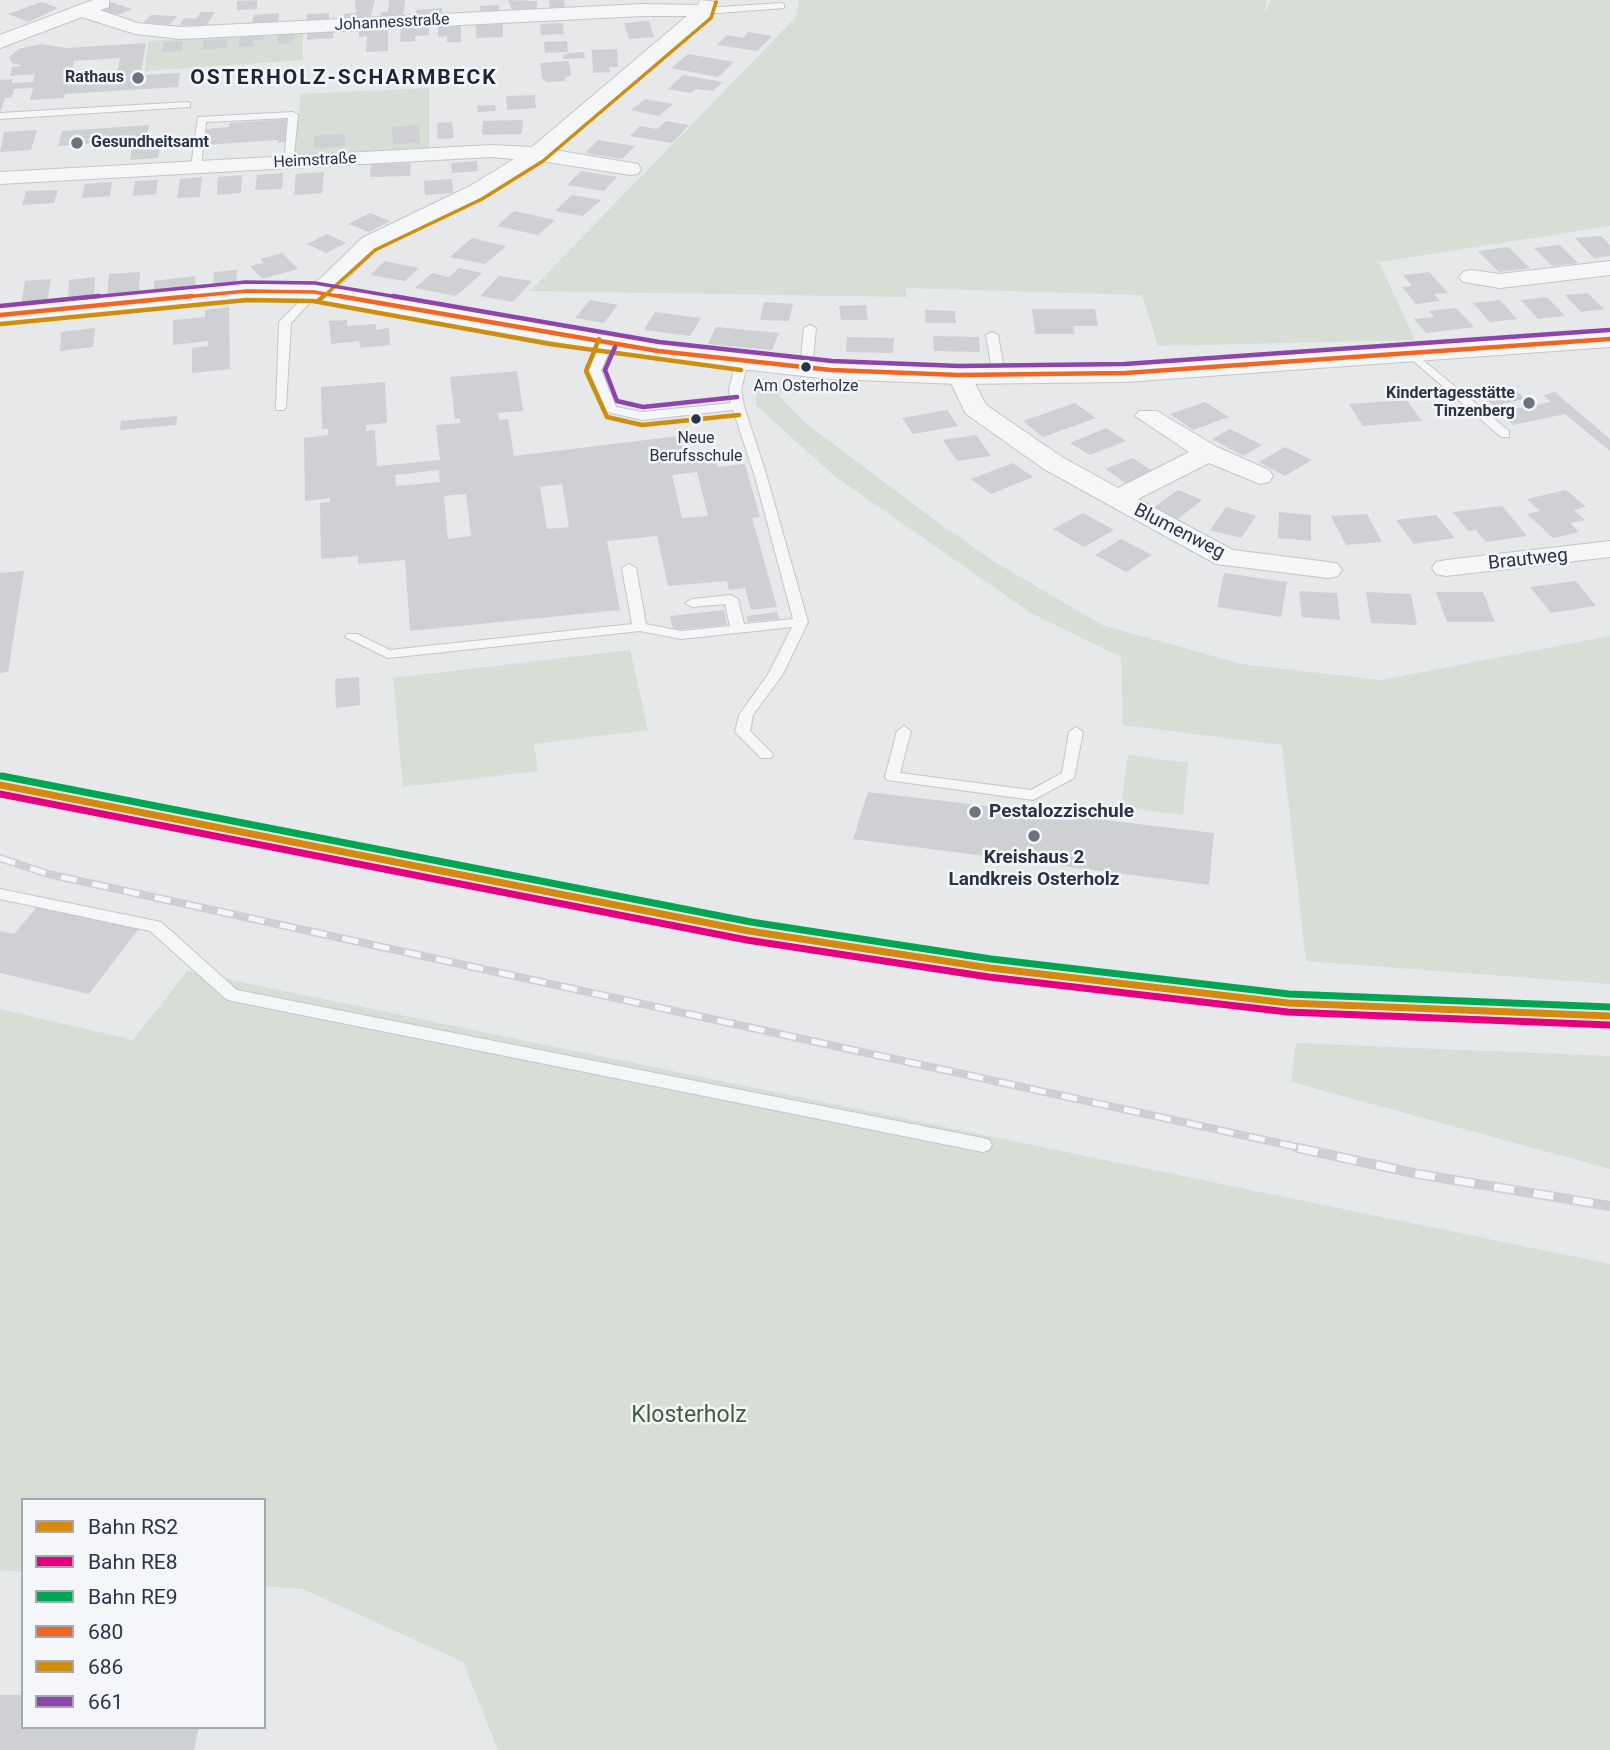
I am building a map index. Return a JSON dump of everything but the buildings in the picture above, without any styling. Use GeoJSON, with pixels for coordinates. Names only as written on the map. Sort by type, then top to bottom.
{"type":"FeatureCollection","features":[{"type":"Feature","properties":{"kind":"street"},"geometry":{"type":"LineString","coordinates":[[0,43],[110,0]]}},
{"type":"Feature","properties":{"kind":"street"},"geometry":{"type":"LineString","coordinates":[[314,292],[329,283],[370,243],[478,191],[537,154],[707,6]]}},
{"type":"Feature","properties":{"kind":"street","name":"Johannesstraße"},"geometry":{"type":"LineString","coordinates":[[82,11],[135,28],[180,33],[707,6]]}},
{"type":"Feature","properties":{"kind":"street","name":"Heimstraße"},"geometry":{"type":"LineString","coordinates":[[0,178],[491,151],[537,154],[630,169]]}},
{"type":"Feature","properties":{"kind":"street"},"geometry":{"type":"LineString","coordinates":[[1471,277],[1500,281],[1610,268]]}},
{"type":"Feature","properties":{"kind":"street"},"geometry":{"type":"LineString","coordinates":[[0,315],[247,291],[314,292],[607,343],[742,361],[806,368],[960,376],[1125,373],[1413,355],[1610,339]]}},
{"type":"Feature","properties":{"kind":"street","name":"Blumenweg"},"geometry":{"type":"LineString","coordinates":[[960,376],[975,409],[1053,464],[1226,558],[1328,570]]}},
{"type":"Feature","properties":{"kind":"street"},"geometry":{"type":"LineString","coordinates":[[1148,416],[1208,453],[1260,476]]}},
{"type":"Feature","properties":{"kind":"street","name":"Blumenweg"},"geometry":{"type":"LineString","coordinates":[[1116,499],[1208,453]]}},
{"type":"Feature","properties":{"kind":"street","name":"Brautweg"},"geometry":{"type":"LineString","coordinates":[[1447,568],[1610,549]]}},
{"type":"Feature","properties":{"kind":"lane"},"geometry":{"type":"LineString","coordinates":[[707,6],[781,6]]}},
{"type":"Feature","properties":{"kind":"lane"},"geometry":{"type":"LineString","coordinates":[[0,116],[187,105]]}},
{"type":"Feature","properties":{"kind":"lane"},"geometry":{"type":"LineString","coordinates":[[196,167],[201,119],[293,116],[289,162]]}},
{"type":"Feature","properties":{"kind":"lane"},"geometry":{"type":"LineString","coordinates":[[280,407],[285,322],[314,292]]}},
{"type":"Feature","properties":{"kind":"lane"},"geometry":{"type":"LineString","coordinates":[[806,368],[810,328]]}},
{"type":"Feature","properties":{"kind":"lane"},"geometry":{"type":"LineString","coordinates":[[992,335],[999,375]]}},
{"type":"Feature","properties":{"kind":"lane"},"geometry":{"type":"LineString","coordinates":[[607,343],[594,370],[611,409],[642,416],[737,406]]}},
{"type":"Feature","properties":{"kind":"lane"},"geometry":{"type":"LineString","coordinates":[[1413,355],[1506,434]]}},
{"type":"Feature","properties":{"kind":"lane"},"geometry":{"type":"LineString","coordinates":[[742,361],[735,390],[737,406],[761,477],[801,622],[776,674],[746,715],[743,732],[766,755]]}},
{"type":"Feature","properties":{"kind":"lane"},"geometry":{"type":"LineString","coordinates":[[629,568],[640,627]]}},
{"type":"Feature","properties":{"kind":"lane"},"geometry":{"type":"LineString","coordinates":[[692,603],[731,599],[738,629]]}},
{"type":"Feature","properties":{"kind":"lane"},"geometry":{"type":"LineString","coordinates":[[352,637],[388,654],[640,627],[681,635],[801,622]]}},
{"type":"Feature","properties":{"kind":"lane"},"geometry":{"type":"LineString","coordinates":[[904,731],[892,777],[1033,795],[1069,775],[1076,732]]}},
{"type":"Feature","properties":{"kind":"lane"},"geometry":{"type":"LineString","coordinates":[[0,894],[155,926],[232,995],[983,1145]]}},
{"type":"Feature","properties":{"kind":"green space"},"geometry":{"type":"Polygon","coordinates":[[[799,0],[1267,0],[1264,14],[1271,0],[1610,0],[1610,226],[1379,262],[1415,340],[1158,346],[1142,295],[905,288],[907,297],[530,291],[796,17],[799,0]]]}},
{"type":"Feature","properties":{"kind":"green space"},"geometry":{"type":"Polygon","coordinates":[[[303,31],[303,60],[145,71],[148,41],[303,31]]]}},
{"type":"Feature","properties":{"kind":"green space"},"geometry":{"type":"Polygon","coordinates":[[[429,88],[429,148],[294,155],[301,94],[429,88]]]}},
{"type":"Feature","properties":{"kind":"green space"},"geometry":{"type":"Polygon","coordinates":[[[758,377],[784,383],[779,396],[808,425],[939,523],[993,561],[1102,625],[1241,664],[1381,680],[1610,636],[1610,984],[1306,961],[1282,745],[1123,725],[1121,657],[1031,613],[833,475],[756,405],[758,377]]]}},
{"type":"Feature","properties":{"kind":"green space"},"geometry":{"type":"Polygon","coordinates":[[[630,650],[648,730],[534,744],[538,771],[403,787],[393,678],[630,650]]]}},
{"type":"Feature","properties":{"kind":"green space"},"geometry":{"type":"Polygon","coordinates":[[[1128,755],[1188,763],[1183,815],[1121,807],[1128,755]]]}},
{"type":"Feature","properties":{"kind":"green space","name":"Klosterholz"},"geometry":{"type":"Polygon","coordinates":[[[187,971],[1610,1264],[1610,1750],[498,1750],[463,1662],[303,1589],[266,1586],[266,1498],[21,1498],[21,1572],[0,1570],[0,1009],[133,1040],[187,971]]]}},
{"type":"Feature","properties":{"kind":"green space"},"geometry":{"type":"Polygon","coordinates":[[[1296,1043],[1610,1056],[1610,1169],[1291,1082],[1296,1043]]]}},
{"type":"Feature","properties":{"kind":"railway"},"geometry":{"type":"LineString","coordinates":[[0,858],[48,874],[1306,1149]]}},
{"type":"Feature","properties":{"kind":"railway"},"geometry":{"type":"LineString","coordinates":[[1298,1148],[1418,1174],[1610,1206]]}},
{"type":"Feature","properties":{"kind":"rail line","name":"RE9"},"geometry":{"type":"LineString","coordinates":[[2,776],[751,922],[991,959],[1289,994],[1610,1007]]}},
{"type":"Feature","properties":{"kind":"rail line","name":"RS2"},"geometry":{"type":"LineString","coordinates":[[0,785],[749,931],[990,968],[1288,1003],[1610,1016]]}},
{"type":"Feature","properties":{"kind":"rail line","name":"RE8"},"geometry":{"type":"LineString","coordinates":[[0,794],[747,940],[989,977],[1288,1012],[1610,1025]]}},
{"type":"Feature","properties":{"kind":"transit line","name":"686"},"geometry":{"type":"LineString","coordinates":[[319,300],[335,289],[375,250],[482,199],[543,161],[711,18],[716,2]]}},
{"type":"Feature","properties":{"kind":"transit line","name":"661"},"geometry":{"type":"LineString","coordinates":[[0,306],[246,282],[315,283],[659,342],[832,361],[959,366],[1125,364],[1609,330]]}},
{"type":"Feature","properties":{"kind":"transit line","name":"680"},"geometry":{"type":"LineString","coordinates":[[0,315],[247,291],[314,292],[658,351],[831,370],[959,375],[1125,373],[1610,339]]}},
{"type":"Feature","properties":{"kind":"transit line","name":"686"},"geometry":{"type":"LineString","coordinates":[[1,324],[247,300],[313,301],[550,344],[741,370]]}},
{"type":"Feature","properties":{"kind":"transit line","name":"686"},"geometry":{"type":"LineString","coordinates":[[599,339],[586,371],[607,417],[642,425],[739,415]]}},
{"type":"Feature","properties":{"kind":"transit line","name":"661"},"geometry":{"type":"LineString","coordinates":[[615,347],[605,370],[617,401],[643,407],[737,397]]}},
{"type":"Feature","properties":{"kind":"place","name":"Rathaus"},"geometry":{"type":"Point","coordinates":[138,78]}},
{"type":"Feature","properties":{"kind":"place","name":"Gesundheitsamt"},"geometry":{"type":"Point","coordinates":[77,143]}},
{"type":"Feature","properties":{"kind":"place","name":"Am Osterholze"},"geometry":{"type":"Point","coordinates":[806,367]}},
{"type":"Feature","properties":{"kind":"place","name":"Kindertagesstätte Tinzenberg"},"geometry":{"type":"Point","coordinates":[1529,403]}},
{"type":"Feature","properties":{"kind":"place","name":"Neue Berufsschule"},"geometry":{"type":"Point","coordinates":[696,419]}},
{"type":"Feature","properties":{"kind":"place","name":"Pestalozzischule"},"geometry":{"type":"Point","coordinates":[975,812]}},
{"type":"Feature","properties":{"kind":"place","name":"Kreishaus 2 Landkreis Osterholz"},"geometry":{"type":"Point","coordinates":[1034,836]}},
{"type":"Feature","properties":{"kind":"district","name":"OSTERHOLZ-SCHARMBECK"},"geometry":{"type":"Point","coordinates":[344,79]}}]}
